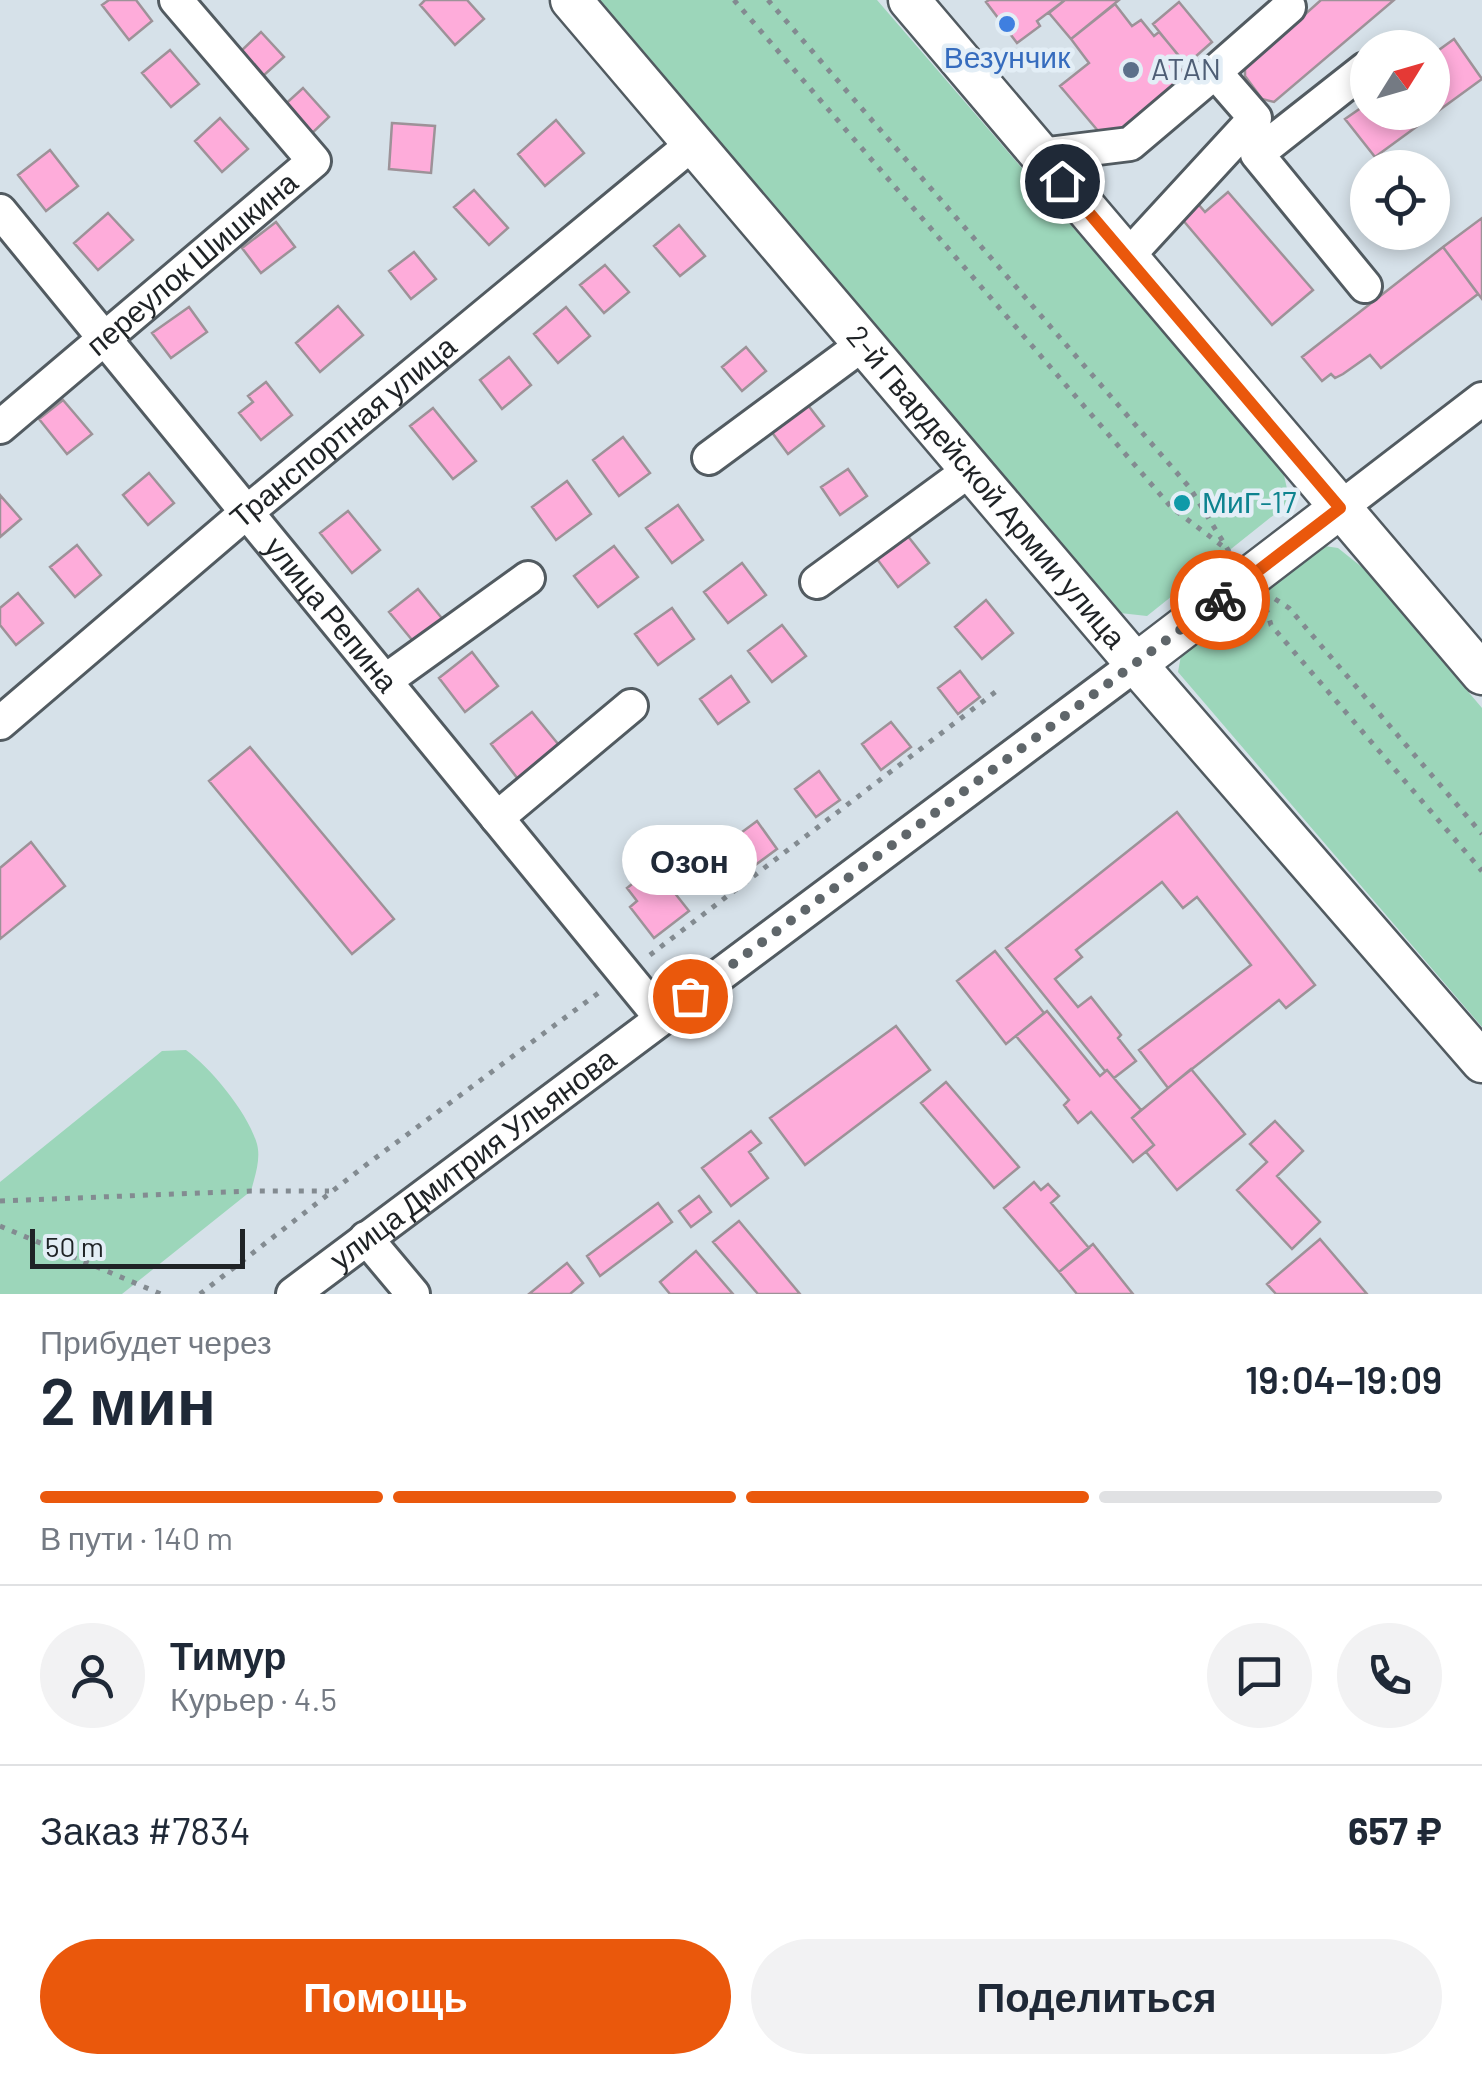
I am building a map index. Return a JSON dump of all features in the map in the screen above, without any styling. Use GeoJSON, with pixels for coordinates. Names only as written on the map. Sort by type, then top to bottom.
{"type":"FeatureCollection","features":[{"type":"Feature","properties":{"kind":"main road","name":"2-й Гвардейской Армии улица"},"geometry":{"type":"LineString","coordinates":[[571,0],[862,345],[1482,1062]]}},
{"type":"Feature","properties":{"kind":"main road"},"geometry":{"type":"LineString","coordinates":[[909,0],[1482,674]]}},
{"type":"Feature","properties":{"kind":"main road"},"geometry":{"type":"LineString","coordinates":[[1136,664],[1246,573],[1340,508]]}},
{"type":"Feature","properties":{"kind":"street","name":"переулок Шишкина"},"geometry":{"type":"LineString","coordinates":[[0,426],[314,162],[176,0]]}},
{"type":"Feature","properties":{"kind":"street"},"geometry":{"type":"LineString","coordinates":[[1040,155],[1130,144],[1289,7]]}},
{"type":"Feature","properties":{"kind":"street"},"geometry":{"type":"LineString","coordinates":[[1127,258],[1255,118],[1215,72]]}},
{"type":"Feature","properties":{"kind":"street"},"geometry":{"type":"LineString","coordinates":[[1350,81],[1257,154],[1365,286]]}},
{"type":"Feature","properties":{"kind":"street","name":"Транспортная улица"},"geometry":{"type":"LineString","coordinates":[[0,723],[247,512],[691,145]]}},
{"type":"Feature","properties":{"kind":"street","name":"улица Репина"},"geometry":{"type":"LineString","coordinates":[[0,211],[661,1018]]}},
{"type":"Feature","properties":{"kind":"street"},"geometry":{"type":"LineString","coordinates":[[709,458],[862,345]]}},
{"type":"Feature","properties":{"kind":"street"},"geometry":{"type":"LineString","coordinates":[[1340,508],[1482,399]]}},
{"type":"Feature","properties":{"kind":"street"},"geometry":{"type":"LineString","coordinates":[[817,582],[970,470]]}},
{"type":"Feature","properties":{"kind":"street"},"geometry":{"type":"LineString","coordinates":[[385,682],[528,578]]}},
{"type":"Feature","properties":{"kind":"street","name":"улица Дмитрия Ульянова"},"geometry":{"type":"LineString","coordinates":[[292,1294],[1136,664]]}},
{"type":"Feature","properties":{"kind":"street"},"geometry":{"type":"LineString","coordinates":[[497,818],[632,706]]}},
{"type":"Feature","properties":{"kind":"street"},"geometry":{"type":"LineString","coordinates":[[366,1238],[413,1294]]}},
{"type":"Feature","properties":{"kind":"path"},"geometry":{"type":"LineString","coordinates":[[734,0],[1170,507],[1289,608],[1482,834]]}},
{"type":"Feature","properties":{"kind":"path"},"geometry":{"type":"LineString","coordinates":[[768,0],[1190,488],[1246,573],[1271,625],[1482,871]]}},
{"type":"Feature","properties":{"kind":"path"},"geometry":{"type":"LineString","coordinates":[[0,1201],[332,1191]]}},
{"type":"Feature","properties":{"kind":"path"},"geometry":{"type":"LineString","coordinates":[[0,1226],[161,1294]]}},
{"type":"Feature","properties":{"kind":"green space"},"geometry":{"type":"Polygon","coordinates":[[[592,0],[877,0],[1283,471],[1290,502],[1147,616],[1120,613],[592,0]]]}},
{"type":"Feature","properties":{"kind":"green space"},"geometry":{"type":"Polygon","coordinates":[[[1318,545],[1338,548],[1363,568],[1482,708],[1482,1027],[1178,672],[1182,650],[1318,545]]]}},
{"type":"Feature","properties":{"kind":"green space"},"geometry":{"type":"Polygon","coordinates":[[[186,1050],[228,1092],[252,1132],[258,1156],[251,1191],[122,1294],[0,1294],[0,1182],[162,1051],[186,1050]]]}},
{"type":"Feature","properties":{"kind":"building"},"geometry":{"type":"Polygon","coordinates":[[[109,0],[136,0],[152,21],[129,40],[102,5],[109,0]]]}},
{"type":"Feature","properties":{"kind":"building"},"geometry":{"type":"Polygon","coordinates":[[[425,0],[467,0],[484,19],[455,45],[420,5],[425,0]]]}},
{"type":"Feature","properties":{"kind":"building"},"geometry":{"type":"Polygon","coordinates":[[[1065,0],[1037,21],[1040,26],[1017,43],[986,2],[1065,0]]]}},
{"type":"Feature","properties":{"kind":"building"},"geometry":{"type":"Polygon","coordinates":[[[1065,0],[1119,0],[1071,39],[1049,13],[1065,0]]]}},
{"type":"Feature","properties":{"kind":"building"},"geometry":{"type":"Polygon","coordinates":[[[1321,0],[1394,0],[1359,30],[1350,30],[1350,37],[1274,102],[1262,99],[1245,76],[1245,68],[1321,0]]]}},
{"type":"Feature","properties":{"kind":"building"},"geometry":{"type":"Polygon","coordinates":[[[1179,2],[1212,42],[1186,65],[1153,24],[1179,2]]]}},
{"type":"Feature","properties":{"kind":"building","name":"ATAN"},"geometry":{"type":"Polygon","coordinates":[[[1115,4],[1132,26],[1141,20],[1154,36],[1159,32],[1180,57],[1174,61],[1188,78],[1110,145],[1060,86],[1089,63],[1071,39],[1115,4]]]}},
{"type":"Feature","properties":{"kind":"building"},"geometry":{"type":"Polygon","coordinates":[[[261,32],[284,57],[263,76],[240,52],[261,32]]]}},
{"type":"Feature","properties":{"kind":"building"},"geometry":{"type":"Polygon","coordinates":[[[1454,39],[1482,79],[1450,102],[1450,42],[1454,39]]]}},
{"type":"Feature","properties":{"kind":"building"},"geometry":{"type":"Polygon","coordinates":[[[170,50],[199,84],[171,107],[142,73],[170,50]]]}},
{"type":"Feature","properties":{"kind":"building"},"geometry":{"type":"Polygon","coordinates":[[[303,88],[329,117],[307,138],[281,108],[303,88]]]}},
{"type":"Feature","properties":{"kind":"building"},"geometry":{"type":"Polygon","coordinates":[[[220,118],[248,149],[222,172],[195,141],[220,118]]]}},
{"type":"Feature","properties":{"kind":"building"},"geometry":{"type":"Polygon","coordinates":[[[556,120],[584,153],[545,186],[518,154],[556,120]]]}},
{"type":"Feature","properties":{"kind":"building"},"geometry":{"type":"Polygon","coordinates":[[[392,123],[435,126],[431,173],[389,169],[392,123]]]}},
{"type":"Feature","properties":{"kind":"building"},"geometry":{"type":"Polygon","coordinates":[[[1354,130],[1412,130],[1385,150],[1369,150],[1354,130]]]}},
{"type":"Feature","properties":{"kind":"building"},"geometry":{"type":"Polygon","coordinates":[[[50,150],[78,186],[46,211],[18,175],[50,150]]]}},
{"type":"Feature","properties":{"kind":"building"},"geometry":{"type":"Polygon","coordinates":[[[474,190],[508,228],[489,245],[454,207],[474,190]]]}},
{"type":"Feature","properties":{"kind":"building"},"geometry":{"type":"Polygon","coordinates":[[[1228,192],[1313,290],[1272,325],[1176,212],[1193,198],[1205,212],[1228,192]]]}},
{"type":"Feature","properties":{"kind":"building"},"geometry":{"type":"Polygon","coordinates":[[[108,213],[133,240],[98,270],[74,243],[108,213]]]}},
{"type":"Feature","properties":{"kind":"building"},"geometry":{"type":"Polygon","coordinates":[[[1482,218],[1482,299],[1445,250],[1450,250],[1450,242],[1482,218]]]}},
{"type":"Feature","properties":{"kind":"building"},"geometry":{"type":"Polygon","coordinates":[[[276,222],[295,247],[261,273],[242,248],[276,222]]]}},
{"type":"Feature","properties":{"kind":"building"},"geometry":{"type":"Polygon","coordinates":[[[679,225],[705,256],[680,276],[654,246],[679,225]]]}},
{"type":"Feature","properties":{"kind":"building"},"geometry":{"type":"Polygon","coordinates":[[[1439,250],[1445,250],[1478,294],[1381,368],[1370,355],[1343,374],[1335,378],[1331,374],[1322,381],[1302,357],[1439,250]]]}},
{"type":"Feature","properties":{"kind":"building"},"geometry":{"type":"Polygon","coordinates":[[[414,252],[436,279],[411,299],[389,271],[414,252]]]}},
{"type":"Feature","properties":{"kind":"building"},"geometry":{"type":"Polygon","coordinates":[[[605,265],[629,292],[604,313],[580,285],[605,265]]]}},
{"type":"Feature","properties":{"kind":"building"},"geometry":{"type":"Polygon","coordinates":[[[338,306],[363,335],[320,372],[296,343],[338,306]]]}},
{"type":"Feature","properties":{"kind":"building"},"geometry":{"type":"Polygon","coordinates":[[[189,307],[207,332],[171,358],[152,333],[189,307]]]}},
{"type":"Feature","properties":{"kind":"building"},"geometry":{"type":"Polygon","coordinates":[[[566,307],[590,336],[558,363],[534,334],[566,307]]]}},
{"type":"Feature","properties":{"kind":"building"},"geometry":{"type":"Polygon","coordinates":[[[746,347],[766,371],[742,391],[722,367],[746,347]]]}},
{"type":"Feature","properties":{"kind":"building"},"geometry":{"type":"Polygon","coordinates":[[[509,357],[531,385],[502,409],[480,380],[509,357]]]}},
{"type":"Feature","properties":{"kind":"building"},"geometry":{"type":"Polygon","coordinates":[[[266,382],[292,415],[261,440],[239,413],[253,402],[248,396],[266,382]]]}},
{"type":"Feature","properties":{"kind":"building"},"geometry":{"type":"Polygon","coordinates":[[[63,400],[92,434],[67,454],[39,419],[63,400]]]}},
{"type":"Feature","properties":{"kind":"building"},"geometry":{"type":"Polygon","coordinates":[[[804,400],[824,426],[788,454],[768,427],[804,400]]]}},
{"type":"Feature","properties":{"kind":"building"},"geometry":{"type":"Polygon","coordinates":[[[433,408],[476,461],[453,479],[410,426],[433,408]]]}},
{"type":"Feature","properties":{"kind":"building"},"geometry":{"type":"Polygon","coordinates":[[[623,437],[650,473],[619,496],[593,460],[623,437]]]}},
{"type":"Feature","properties":{"kind":"building"},"geometry":{"type":"Polygon","coordinates":[[[848,469],[867,496],[840,515],[821,487],[848,469]]]}},
{"type":"Feature","properties":{"kind":"building"},"geometry":{"type":"Polygon","coordinates":[[[149,473],[174,503],[148,525],[123,495],[149,473]]]}},
{"type":"Feature","properties":{"kind":"building"},"geometry":{"type":"Polygon","coordinates":[[[567,481],[591,514],[556,540],[532,507],[567,481]]]}},
{"type":"Feature","properties":{"kind":"building"},"geometry":{"type":"Polygon","coordinates":[[[0,495],[21,519],[0,537],[0,495]]]}},
{"type":"Feature","properties":{"kind":"building"},"geometry":{"type":"Polygon","coordinates":[[[678,505],[703,540],[672,563],[646,528],[678,505]]]}},
{"type":"Feature","properties":{"kind":"building"},"geometry":{"type":"Polygon","coordinates":[[[348,511],[380,550],[352,573],[320,533],[348,511]]]}},
{"type":"Feature","properties":{"kind":"building"},"geometry":{"type":"Polygon","coordinates":[[[907,535],[929,563],[898,587],[877,559],[907,535]]]}},
{"type":"Feature","properties":{"kind":"building"},"geometry":{"type":"Polygon","coordinates":[[[77,545],[101,575],[75,597],[50,567],[77,545]]]}},
{"type":"Feature","properties":{"kind":"building"},"geometry":{"type":"Polygon","coordinates":[[[614,546],[638,577],[598,607],[574,576],[614,546]]]}},
{"type":"Feature","properties":{"kind":"building"},"geometry":{"type":"Polygon","coordinates":[[[742,563],[766,595],[728,623],[704,592],[742,563]]]}},
{"type":"Feature","properties":{"kind":"building"},"geometry":{"type":"Polygon","coordinates":[[[418,589],[445,622],[417,646],[389,612],[418,589]]]}},
{"type":"Feature","properties":{"kind":"building"},"geometry":{"type":"Polygon","coordinates":[[[18,593],[43,623],[16,645],[0,625],[0,608],[18,593]]]}},
{"type":"Feature","properties":{"kind":"building"},"geometry":{"type":"Polygon","coordinates":[[[986,600],[1013,633],[982,659],[955,627],[986,600]]]}},
{"type":"Feature","properties":{"kind":"building"},"geometry":{"type":"Polygon","coordinates":[[[672,608],[694,639],[658,665],[635,634],[672,608]]]}},
{"type":"Feature","properties":{"kind":"building"},"geometry":{"type":"Polygon","coordinates":[[[782,625],[806,656],[772,682],[748,651],[782,625]]]}},
{"type":"Feature","properties":{"kind":"building"},"geometry":{"type":"Polygon","coordinates":[[[472,652],[498,686],[465,712],[439,678],[472,652]]]}},
{"type":"Feature","properties":{"kind":"building"},"geometry":{"type":"Polygon","coordinates":[[[960,671],[980,697],[958,714],[938,688],[960,671]]]}},
{"type":"Feature","properties":{"kind":"building"},"geometry":{"type":"Polygon","coordinates":[[[731,676],[749,702],[718,724],[700,699],[731,676]]]}},
{"type":"Feature","properties":{"kind":"building"},"geometry":{"type":"Polygon","coordinates":[[[532,712],[563,750],[521,783],[491,744],[532,712]]]}},
{"type":"Feature","properties":{"kind":"building"},"geometry":{"type":"Polygon","coordinates":[[[891,722],[911,747],[881,770],[862,744],[891,722]]]}},
{"type":"Feature","properties":{"kind":"building"},"geometry":{"type":"Polygon","coordinates":[[[250,747],[394,919],[352,954],[209,781],[250,747]]]}},
{"type":"Feature","properties":{"kind":"building"},"geometry":{"type":"Polygon","coordinates":[[[819,771],[840,800],[816,817],[795,789],[819,771]]]}},
{"type":"Feature","properties":{"kind":"building"},"geometry":{"type":"Polygon","coordinates":[[[1177,812],[1315,985],[1286,1008],[1279,1000],[1168,1088],[1139,1050],[1251,965],[1197,897],[1183,908],[1162,882],[1076,950],[1082,957],[1055,979],[1078,1007],[1091,997],[1121,1035],[1118,1038],[1136,1061],[1114,1078],[1006,948],[1177,812]]]}},
{"type":"Feature","properties":{"kind":"building"},"geometry":{"type":"Polygon","coordinates":[[[757,821],[777,849],[754,866],[734,838],[757,821]]]}},
{"type":"Feature","properties":{"kind":"building"},"geometry":{"type":"Polygon","coordinates":[[[31,842],[65,886],[0,939],[0,868],[31,842]]]}},
{"type":"Feature","properties":{"kind":"building"},"geometry":{"type":"Polygon","coordinates":[[[654,867],[689,911],[654,938],[630,907],[637,901],[627,888],[654,867]]]}},
{"type":"Feature","properties":{"kind":"building"},"geometry":{"type":"Polygon","coordinates":[[[995,951],[1044,1013],[1006,1044],[957,981],[995,951]]]}},
{"type":"Feature","properties":{"kind":"building"},"geometry":{"type":"Polygon","coordinates":[[[1047,1011],[1100,1076],[1107,1070],[1141,1110],[1132,1118],[1154,1145],[1133,1162],[1091,1112],[1078,1123],[1064,1105],[1069,1100],[1016,1036],[1047,1011]]]}},
{"type":"Feature","properties":{"kind":"building"},"geometry":{"type":"Polygon","coordinates":[[[896,1026],[930,1070],[805,1165],[770,1118],[896,1026]]]}},
{"type":"Feature","properties":{"kind":"building"},"geometry":{"type":"Polygon","coordinates":[[[1191,1069],[1245,1134],[1177,1190],[1146,1152],[1154,1145],[1132,1118],[1191,1069]]]}},
{"type":"Feature","properties":{"kind":"building"},"geometry":{"type":"Polygon","coordinates":[[[946,1082],[1019,1167],[994,1188],[921,1103],[946,1082]]]}},
{"type":"Feature","properties":{"kind":"building"},"geometry":{"type":"Polygon","coordinates":[[[1275,1121],[1303,1151],[1277,1176],[1320,1222],[1292,1249],[1237,1190],[1267,1162],[1250,1144],[1275,1121]]]}},
{"type":"Feature","properties":{"kind":"building"},"geometry":{"type":"Polygon","coordinates":[[[751,1131],[761,1143],[749,1152],[768,1178],[731,1206],[702,1168],[751,1131]]]}},
{"type":"Feature","properties":{"kind":"building"},"geometry":{"type":"Polygon","coordinates":[[[1034,1182],[1041,1190],[1048,1184],[1059,1196],[1051,1203],[1089,1248],[1059,1272],[1004,1208],[1034,1182]]]}},
{"type":"Feature","properties":{"kind":"building"},"geometry":{"type":"Polygon","coordinates":[[[699,1196],[711,1212],[691,1227],[679,1211],[699,1196]]]}},
{"type":"Feature","properties":{"kind":"building"},"geometry":{"type":"Polygon","coordinates":[[[658,1203],[672,1222],[600,1276],[587,1256],[658,1203]]]}},
{"type":"Feature","properties":{"kind":"building"},"geometry":{"type":"Polygon","coordinates":[[[739,1221],[800,1294],[758,1294],[713,1242],[739,1221]]]}},
{"type":"Feature","properties":{"kind":"building"},"geometry":{"type":"Polygon","coordinates":[[[1320,1239],[1367,1294],[1276,1294],[1267,1284],[1320,1239]]]}},
{"type":"Feature","properties":{"kind":"building"},"geometry":{"type":"Polygon","coordinates":[[[1093,1244],[1133,1294],[1077,1294],[1059,1272],[1093,1244]]]}},
{"type":"Feature","properties":{"kind":"building"},"geometry":{"type":"Polygon","coordinates":[[[696,1251],[733,1294],[670,1294],[660,1282],[696,1251]]]}},
{"type":"Feature","properties":{"kind":"building"},"geometry":{"type":"Polygon","coordinates":[[[567,1263],[583,1283],[570,1294],[529,1294],[567,1263]]]}},
{"type":"Feature","properties":{"kind":"way so far"},"geometry":{"type":"LineString","coordinates":[[690,996],[1220,600]]}},
{"type":"Feature","properties":{"kind":"place","name":"Везунчик"},"geometry":{"type":"Point","coordinates":[1007,24]}},
{"type":"Feature","properties":{"kind":"place","name":"ATAN"},"geometry":{"type":"Point","coordinates":[1131,70]}},
{"type":"Feature","properties":{"kind":"place","name":"МиГ-17"},"geometry":{"type":"Point","coordinates":[1182,503]}},
{"type":"Feature","properties":{"kind":"place","name":"Озон"},"geometry":{"type":"Point","coordinates":[690,996]}},
{"type":"Feature","properties":{"kind":"route"},"geometry":{"type":"LineString","coordinates":[[1062,181],[1340,508],[1220,600]]}}]}
